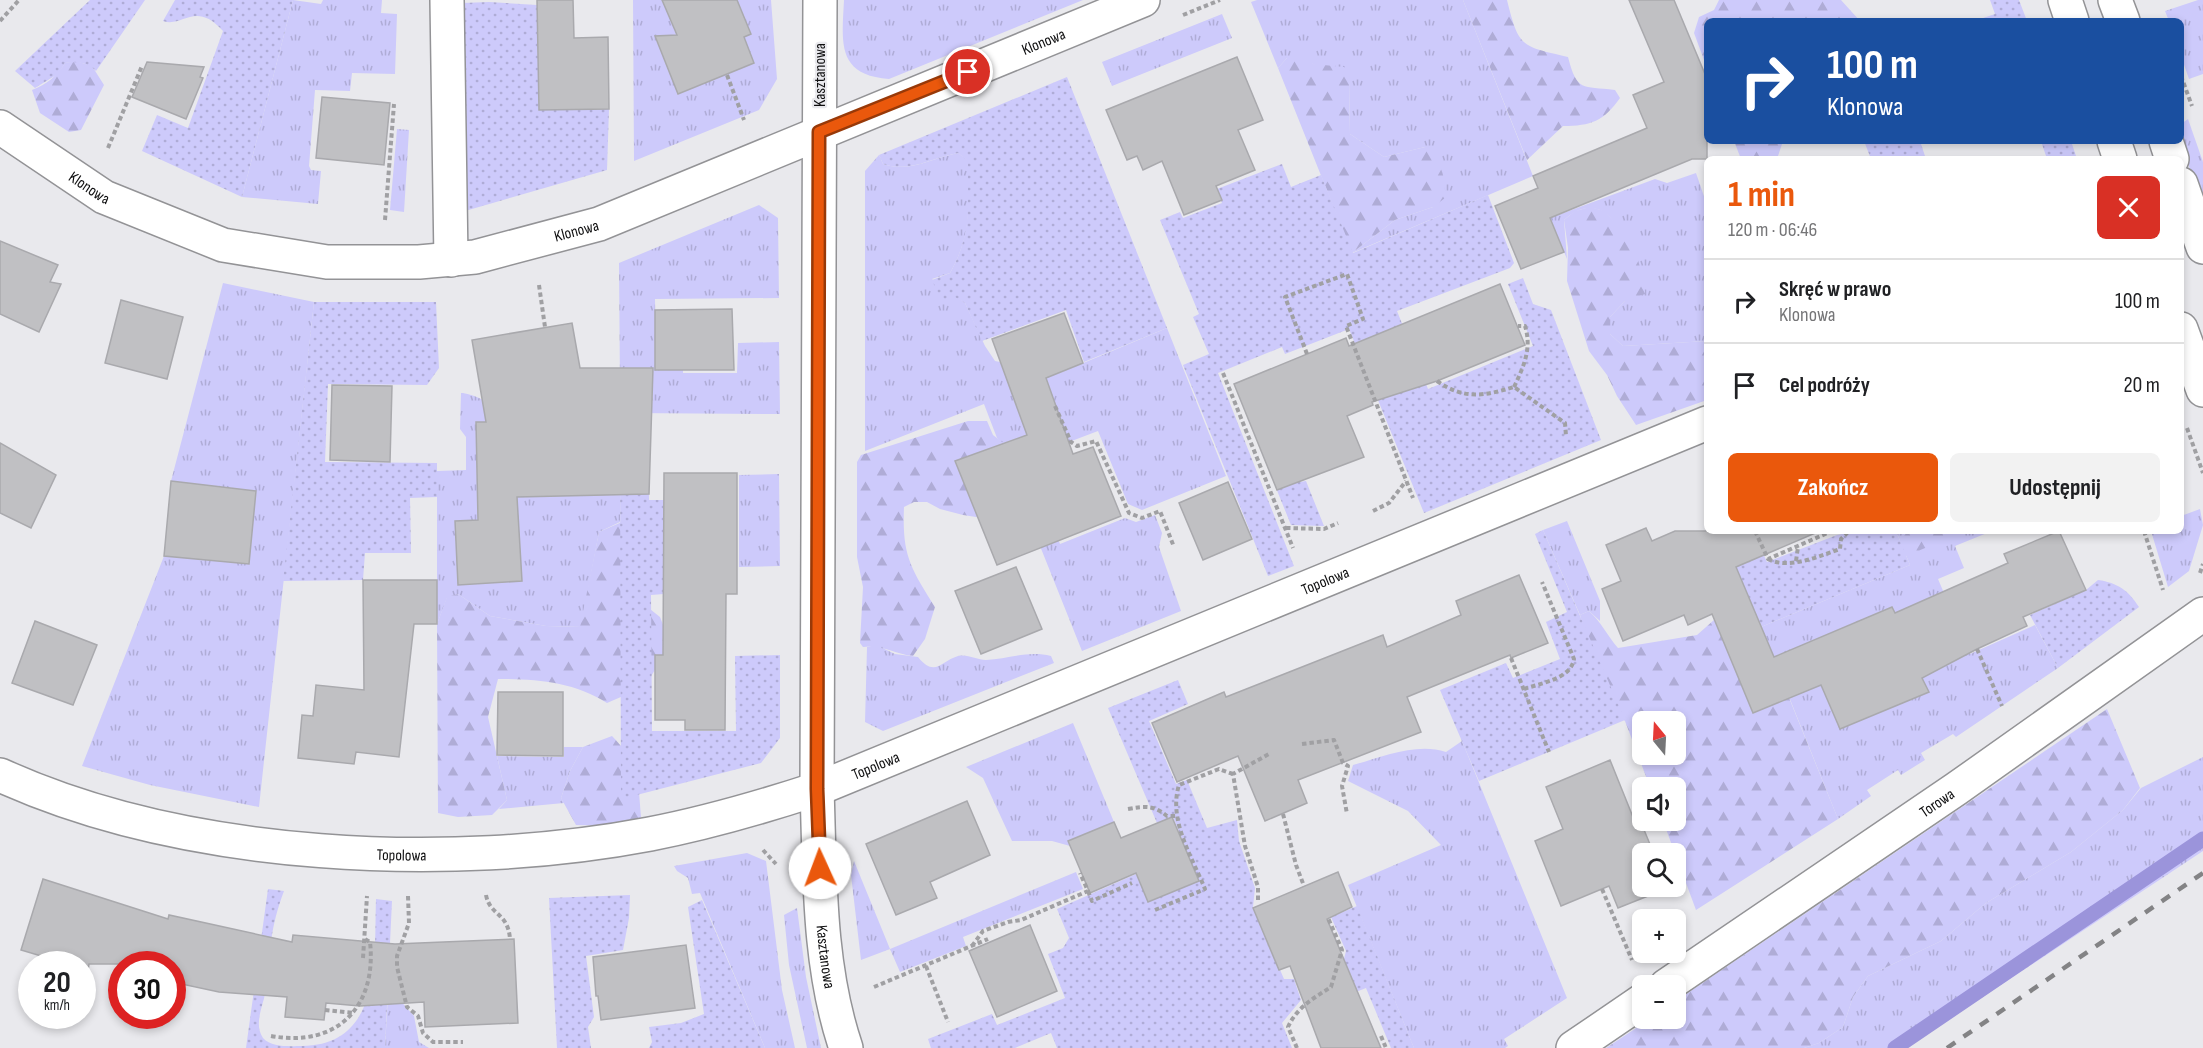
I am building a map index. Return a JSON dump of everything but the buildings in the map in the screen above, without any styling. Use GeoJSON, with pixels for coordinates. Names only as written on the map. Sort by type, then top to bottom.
{"type":"FeatureCollection","features":[{"type":"Feature","properties":{"kind":"street"},"geometry":{"type":"LineString","coordinates":[[447,0],[451,260]]}},
{"type":"Feature","properties":{"kind":"street","name":"Kasztanowa"},"geometry":{"type":"LineString","coordinates":[[820,0],[817,789],[822,921],[837,1023],[846,1048]]}},
{"type":"Feature","properties":{"kind":"street","name":"Klonowa"},"geometry":{"type":"LineString","coordinates":[[0,128],[104,197],[223,245],[327,262],[451,260],[475,257],[599,224],[1143,0]]}},
{"type":"Feature","properties":{"kind":"street"},"geometry":{"type":"LineString","coordinates":[[2065,0],[2071,18]]}},
{"type":"Feature","properties":{"kind":"street"},"geometry":{"type":"LineString","coordinates":[[2115,0],[2122,18]]}},
{"type":"Feature","properties":{"kind":"street"},"geometry":{"type":"LineString","coordinates":[[2184,197],[2193,236]]}},
{"type":"Feature","properties":{"kind":"street"},"geometry":{"type":"LineString","coordinates":[[2184,337],[2203,390]]}},
{"type":"Feature","properties":{"kind":"street","name":"Topolowa"},"geometry":{"type":"LineString","coordinates":[[0,775],[29,788],[113,815],[203,837],[295,849],[420,853],[560,847],[651,834],[761,807],[817,789],[1704,424]]}},
{"type":"Feature","properties":{"kind":"street","name":"Torowa"},"geometry":{"type":"LineString","coordinates":[[1682,975],[1956,789],[2203,614]]}},
{"type":"Feature","properties":{"kind":"street"},"geometry":{"type":"LineString","coordinates":[[1573,1048],[1632,1008]]}},
{"type":"Feature","properties":{"kind":"path"},"geometry":{"type":"LineString","coordinates":[[0,21],[19,0]]}},
{"type":"Feature","properties":{"kind":"path"},"geometry":{"type":"LineString","coordinates":[[1178,17],[1220,0]]}},
{"type":"Feature","properties":{"kind":"path"},"geometry":{"type":"LineString","coordinates":[[105,156],[142,66]]}},
{"type":"Feature","properties":{"kind":"path"},"geometry":{"type":"LineString","coordinates":[[726,75],[745,123]]}},
{"type":"Feature","properties":{"kind":"path"},"geometry":{"type":"LineString","coordinates":[[385,231],[394,104]]}},
{"type":"Feature","properties":{"kind":"path"},"geometry":{"type":"LineString","coordinates":[[1307,354],[1285,297],[1347,274],[1363,319],[1346,326],[1428,538]]}},
{"type":"Feature","properties":{"kind":"path"},"geometry":{"type":"LineString","coordinates":[[538,280],[545,327]]}},
{"type":"Feature","properties":{"kind":"path"},"geometry":{"type":"LineString","coordinates":[[1437,381],[1453,392],[1487,396],[1514,387],[1524,365],[1530,341],[1525,326],[1518,327]]}},
{"type":"Feature","properties":{"kind":"path"},"geometry":{"type":"LineString","coordinates":[[1223,373],[1308,588]]}},
{"type":"Feature","properties":{"kind":"path"},"geometry":{"type":"LineString","coordinates":[[1514,387],[1566,423],[1568,453],[1578,477]]}},
{"type":"Feature","properties":{"kind":"path"},"geometry":{"type":"LineString","coordinates":[[1055,406],[1071,442],[1077,446],[1096,441],[1129,513],[1142,518],[1160,511],[1173,547]]}},
{"type":"Feature","properties":{"kind":"path"},"geometry":{"type":"LineString","coordinates":[[2185,421],[2203,473]]}},
{"type":"Feature","properties":{"kind":"path"},"geometry":{"type":"LineString","coordinates":[[1368,514],[1389,503],[1406,480]]}},
{"type":"Feature","properties":{"kind":"path"},"geometry":{"type":"LineString","coordinates":[[1286,528],[1324,529],[1338,523]]}},
{"type":"Feature","properties":{"kind":"path"},"geometry":{"type":"LineString","coordinates":[[1756,534],[1768,559],[1776,564],[1810,560],[1840,549],[1841,539],[1846,534]]}},
{"type":"Feature","properties":{"kind":"path"},"geometry":{"type":"LineString","coordinates":[[1768,559],[1826,534]]}},
{"type":"Feature","properties":{"kind":"path"},"geometry":{"type":"LineString","coordinates":[[2145,534],[2166,596]]}},
{"type":"Feature","properties":{"kind":"path"},"geometry":{"type":"LineString","coordinates":[[1796,561],[1798,547]]}},
{"type":"Feature","properties":{"kind":"path"},"geometry":{"type":"LineString","coordinates":[[1524,689],[1565,674],[1573,666],[1574,658],[1542,582]]}},
{"type":"Feature","properties":{"kind":"path"},"geometry":{"type":"LineString","coordinates":[[1977,649],[2005,711]]}},
{"type":"Feature","properties":{"kind":"path"},"geometry":{"type":"LineString","coordinates":[[1511,658],[1549,752]]}},
{"type":"Feature","properties":{"kind":"path"},"geometry":{"type":"LineString","coordinates":[[1302,744],[1334,740],[1343,763],[1348,766],[1342,786],[1347,814]]}},
{"type":"Feature","properties":{"kind":"path"},"geometry":{"type":"LineString","coordinates":[[1155,910],[1205,889],[1176,816],[1174,805],[1179,785],[1219,769],[1233,774],[1269,754]]}},
{"type":"Feature","properties":{"kind":"path"},"geometry":{"type":"LineString","coordinates":[[1233,774],[1245,846],[1258,887],[1258,900]]}},
{"type":"Feature","properties":{"kind":"path"},"geometry":{"type":"LineString","coordinates":[[1128,809],[1147,806],[1159,809],[1167,816],[1176,816]]}},
{"type":"Feature","properties":{"kind":"path"},"geometry":{"type":"LineString","coordinates":[[1283,814],[1296,865],[1304,886]]}},
{"type":"Feature","properties":{"kind":"path"},"geometry":{"type":"LineString","coordinates":[[1080,873],[1092,901],[1132,883]]}},
{"type":"Feature","properties":{"kind":"path"},"geometry":{"type":"LineString","coordinates":[[485,885],[486,899],[492,909],[504,918],[509,926],[510,939]]}},
{"type":"Feature","properties":{"kind":"path"},"geometry":{"type":"LineString","coordinates":[[407,886],[409,924],[397,956],[407,1007],[418,1016],[423,1033],[433,1042],[463,1042]]}},
{"type":"Feature","properties":{"kind":"path"},"geometry":{"type":"LineString","coordinates":[[1602,889],[1630,956]]}},
{"type":"Feature","properties":{"kind":"path"},"geometry":{"type":"LineString","coordinates":[[972,946],[983,932],[1008,922],[1021,920],[1088,891]]}},
{"type":"Feature","properties":{"kind":"path"},"geometry":{"type":"LineString","coordinates":[[363,958],[367,892]]}},
{"type":"Feature","properties":{"kind":"path"},"geometry":{"type":"LineString","coordinates":[[1296,1048],[1288,1027],[1292,1018],[1303,1005],[1331,987],[1342,950],[1328,918]]}},
{"type":"Feature","properties":{"kind":"path"},"geometry":{"type":"LineString","coordinates":[[271,1036],[285,1040],[307,1040],[328,1035],[354,1013],[362,1004],[369,982],[370,942],[365,939]]}},
{"type":"Feature","properties":{"kind":"path"},"geometry":{"type":"LineString","coordinates":[[865,991],[988,939]]}},
{"type":"Feature","properties":{"kind":"path"},"geometry":{"type":"LineString","coordinates":[[926,966],[948,1022]]}},
{"type":"Feature","properties":{"kind":"path"},"geometry":{"type":"LineString","coordinates":[[325,1010],[354,1013]]}},
{"type":"Feature","properties":{"kind":"path"},"geometry":{"type":"LineString","coordinates":[[1381,1036],[1386,1048]]}},
{"type":"Feature","properties":{"kind":"green space"},"geometry":{"type":"Polygon","coordinates":[[[90,0],[145,0],[96,71],[82,63],[65,63],[58,74],[35,88],[15,71],[90,0]]]}},
{"type":"Feature","properties":{"kind":"green space"},"geometry":{"type":"Polygon","coordinates":[[[175,0],[293,0],[242,197],[142,151],[157,115],[188,128],[223,31],[205,17],[163,21],[175,0]]]}},
{"type":"Feature","properties":{"kind":"green space"},"geometry":{"type":"Polygon","coordinates":[[[293,0],[321,4],[323,0],[382,0],[381,13],[397,14],[395,74],[352,73],[350,91],[315,90],[309,166],[311,170],[321,171],[318,204],[242,197],[293,0]]]}},
{"type":"Feature","properties":{"kind":"green space"},"geometry":{"type":"Polygon","coordinates":[[[633,0],[662,0],[685,55],[678,94],[754,63],[744,37],[751,34],[737,0],[771,0],[777,79],[759,110],[634,161],[633,0]]]}},
{"type":"Feature","properties":{"kind":"green space"},"geometry":{"type":"Polygon","coordinates":[[[844,0],[1083,0],[889,79],[859,71],[851,63],[843,42],[844,0]]]}},
{"type":"Feature","properties":{"kind":"green space"},"geometry":{"type":"Polygon","coordinates":[[[1257,0],[1463,0],[1533,176],[1352,253],[1395,220],[1433,207],[1425,147],[1384,157],[1350,134],[1349,80],[1313,64],[1287,58],[1278,68],[1251,2],[1257,0]]]}},
{"type":"Feature","properties":{"kind":"green space"},"geometry":{"type":"Polygon","coordinates":[[[1463,0],[1507,0],[1515,28],[1524,42],[1531,47],[1568,57],[1578,82],[1588,87],[1615,90],[1620,98],[1608,112],[1596,121],[1563,126],[1527,160],[1463,0]]]}},
{"type":"Feature","properties":{"kind":"green space"},"geometry":{"type":"Polygon","coordinates":[[[1719,0],[1841,0],[1857,18],[1704,18],[1704,60],[1694,33],[1699,17],[1714,10],[1719,0]]]}},
{"type":"Feature","properties":{"kind":"green space"},"geometry":{"type":"Polygon","coordinates":[[[1990,0],[2019,0],[2026,18],[1983,18],[1995,14],[1990,0]]]}},
{"type":"Feature","properties":{"kind":"green space"},"geometry":{"type":"Polygon","coordinates":[[[2203,0],[2203,74],[2189,79],[2184,65],[2184,18],[2168,18],[2165,11],[2203,0]]]}},
{"type":"Feature","properties":{"kind":"green space"},"geometry":{"type":"Polygon","coordinates":[[[462,3],[537,5],[539,110],[609,109],[607,170],[465,211],[462,3]]]}},
{"type":"Feature","properties":{"kind":"green space"},"geometry":{"type":"Polygon","coordinates":[[[1222,14],[1232,38],[1112,86],[1102,62],[1222,14]]]}},
{"type":"Feature","properties":{"kind":"green space"},"geometry":{"type":"Polygon","coordinates":[[[1302,55],[1313,64],[1344,67],[1349,80],[1350,134],[1384,157],[1425,147],[1439,164],[1445,183],[1445,198],[1433,207],[1395,220],[1352,253],[1278,68],[1287,58],[1302,55]]]}},
{"type":"Feature","properties":{"kind":"green space"},"geometry":{"type":"Polygon","coordinates":[[[76,61],[92,66],[104,85],[81,130],[69,132],[40,113],[32,90],[51,80],[65,63],[76,61]]]}},
{"type":"Feature","properties":{"kind":"green space"},"geometry":{"type":"Polygon","coordinates":[[[1067,77],[1167,328],[1084,362],[1066,310],[982,341],[965,303],[955,297],[941,301],[932,280],[950,273],[966,231],[968,161],[958,153],[902,167],[883,164],[879,155],[1067,77]]]}},
{"type":"Feature","properties":{"kind":"green space"},"geometry":{"type":"Polygon","coordinates":[[[2188,119],[2203,162],[2203,206],[2181,144],[2184,144],[2184,122],[2188,119]]]}},
{"type":"Feature","properties":{"kind":"green space"},"geometry":{"type":"Polygon","coordinates":[[[397,129],[409,130],[404,212],[390,210],[397,129]]]}},
{"type":"Feature","properties":{"kind":"green space"},"geometry":{"type":"Polygon","coordinates":[[[1735,144],[1782,144],[1778,156],[1740,156],[1735,144]]]}},
{"type":"Feature","properties":{"kind":"green space"},"geometry":{"type":"Polygon","coordinates":[[[1865,144],[1921,144],[1925,156],[1870,156],[1865,144]]]}},
{"type":"Feature","properties":{"kind":"green space"},"geometry":{"type":"Polygon","coordinates":[[[2042,144],[2072,144],[2076,156],[2046,156],[2042,144]]]}},
{"type":"Feature","properties":{"kind":"green space"},"geometry":{"type":"Polygon","coordinates":[[[958,153],[969,161],[966,231],[958,258],[950,273],[932,279],[965,303],[985,346],[995,361],[1057,374],[1167,328],[1226,476],[1142,510],[1128,504],[1098,431],[1019,461],[997,438],[984,404],[865,451],[865,171],[879,155],[883,164],[902,167],[958,153]]]}},
{"type":"Feature","properties":{"kind":"green space"},"geometry":{"type":"Polygon","coordinates":[[[1282,164],[1291,187],[1321,175],[1353,253],[1488,195],[1514,263],[1510,268],[1397,311],[1428,389],[1533,346],[1508,284],[1523,278],[1533,304],[1551,310],[1601,440],[1424,513],[1349,329],[1285,354],[1282,347],[1218,373],[1294,566],[1268,576],[1183,365],[1209,354],[1193,317],[1199,314],[1160,220],[1180,212],[1183,218],[1222,203],[1217,189],[1282,164]]]}},
{"type":"Feature","properties":{"kind":"green space"},"geometry":{"type":"Polygon","coordinates":[[[1696,173],[1704,196],[1704,341],[1623,346],[1610,334],[1610,317],[1625,301],[1622,248],[1614,223],[1607,214],[1592,208],[1579,210],[1564,220],[1567,259],[1550,218],[1655,179],[1667,183],[1696,173]]]}},
{"type":"Feature","properties":{"kind":"green space"},"geometry":{"type":"Polygon","coordinates":[[[759,205],[778,218],[779,298],[655,299],[656,367],[683,367],[683,373],[737,373],[738,343],[779,342],[780,414],[627,413],[652,407],[653,369],[628,368],[627,390],[620,389],[619,263],[759,205]]]}},
{"type":"Feature","properties":{"kind":"green space"},"geometry":{"type":"Polygon","coordinates":[[[1590,207],[1605,211],[1634,245],[1645,294],[1625,301],[1610,317],[1610,334],[1623,346],[1704,341],[1704,401],[1636,425],[1617,396],[1607,375],[1589,351],[1567,281],[1568,248],[1564,220],[1575,211],[1590,207]]]}},
{"type":"Feature","properties":{"kind":"green space"},"geometry":{"type":"Polygon","coordinates":[[[223,283],[314,302],[259,807],[150,785],[82,766],[164,556],[249,563],[256,491],[171,481],[223,283]]]}},
{"type":"Feature","properties":{"kind":"green space"},"geometry":{"type":"Polygon","coordinates":[[[314,302],[436,302],[439,368],[427,385],[328,384],[325,462],[437,463],[437,497],[410,498],[411,553],[365,553],[363,580],[283,581],[314,302]]]}},
{"type":"Feature","properties":{"kind":"green space"},"geometry":{"type":"Polygon","coordinates":[[[461,393],[475,396],[517,419],[620,494],[620,522],[599,532],[581,627],[546,626],[490,616],[458,594],[447,598],[437,624],[437,471],[466,470],[466,437],[460,429],[461,393]]]}},
{"type":"Feature","properties":{"kind":"green space"},"geometry":{"type":"Polygon","coordinates":[[[648,413],[649,500],[664,500],[664,594],[651,595],[652,731],[736,731],[735,656],[780,655],[780,738],[761,763],[621,799],[620,458],[648,413]]]}},
{"type":"Feature","properties":{"kind":"green space"},"geometry":{"type":"Polygon","coordinates":[[[968,421],[987,421],[993,435],[1006,445],[1002,521],[963,515],[940,509],[927,502],[914,502],[904,507],[904,537],[909,560],[935,607],[925,639],[913,656],[875,647],[863,647],[860,643],[863,587],[857,557],[857,462],[861,455],[968,421]]]}},
{"type":"Feature","properties":{"kind":"green space"},"geometry":{"type":"Polygon","coordinates":[[[1284,442],[1300,482],[1306,481],[1324,526],[1291,525],[1261,451],[1284,442]]]}},
{"type":"Feature","properties":{"kind":"green space"},"geometry":{"type":"Polygon","coordinates":[[[779,474],[780,566],[739,567],[739,475],[779,474]]]}},
{"type":"Feature","properties":{"kind":"green space"},"geometry":{"type":"Polygon","coordinates":[[[1035,478],[1060,544],[1125,518],[1136,522],[1155,515],[1162,533],[1159,547],[1181,611],[1082,651],[1028,516],[1035,478]]]}},
{"type":"Feature","properties":{"kind":"green space"},"geometry":{"type":"Polygon","coordinates":[[[2200,509],[2203,525],[2189,571],[2168,587],[2152,534],[2184,534],[2184,515],[2200,509]]]}},
{"type":"Feature","properties":{"kind":"green space"},"geometry":{"type":"Polygon","coordinates":[[[631,518],[636,598],[660,617],[671,645],[644,687],[607,703],[582,690],[555,683],[498,679],[488,717],[507,800],[492,815],[458,817],[438,813],[437,624],[447,597],[458,594],[490,616],[546,626],[580,627],[599,532],[631,518]]]}},
{"type":"Feature","properties":{"kind":"green space"},"geometry":{"type":"Polygon","coordinates":[[[1567,521],[1600,601],[1600,621],[1589,611],[1580,615],[1543,530],[1567,521]]]}},
{"type":"Feature","properties":{"kind":"green space"},"geometry":{"type":"Polygon","coordinates":[[[1543,530],[1625,720],[1479,781],[1440,690],[1506,663],[1513,678],[1560,659],[1546,622],[1567,612],[1535,534],[1543,530]]]}},
{"type":"Feature","properties":{"kind":"green space"},"geometry":{"type":"Polygon","coordinates":[[[1722,534],[1753,534],[1767,562],[1837,535],[1897,534],[1910,565],[1761,627],[1722,534]]]}},
{"type":"Feature","properties":{"kind":"green space"},"geometry":{"type":"Polygon","coordinates":[[[1731,534],[1758,621],[1838,819],[1696,910],[1686,883],[1686,843],[1671,843],[1667,831],[1686,831],[1686,777],[1646,777],[1642,765],[1686,765],[1686,711],[1632,711],[1632,739],[1625,721],[1608,706],[1580,615],[1589,611],[1618,648],[1697,635],[1723,612],[1731,534]]]}},
{"type":"Feature","properties":{"kind":"green space"},"geometry":{"type":"Polygon","coordinates":[[[1897,534],[1985,534],[1955,546],[1964,568],[1938,579],[1970,654],[2035,625],[2058,668],[1956,737],[1953,734],[1921,753],[1925,760],[1901,775],[1898,770],[1867,790],[1871,796],[1838,819],[1761,627],[1910,565],[1897,534]]]}},
{"type":"Feature","properties":{"kind":"green space"},"geometry":{"type":"Polygon","coordinates":[[[1906,534],[1959,534],[1901,558],[1897,545],[1906,534]]]}},
{"type":"Feature","properties":{"kind":"green space"},"geometry":{"type":"Polygon","coordinates":[[[2098,580],[2122,588],[2139,607],[2058,668],[2030,615],[2086,590],[2098,580]]]}},
{"type":"Feature","properties":{"kind":"green space"},"geometry":{"type":"Polygon","coordinates":[[[876,645],[895,654],[918,657],[924,663],[934,667],[958,656],[986,660],[1043,654],[1051,656],[1054,663],[883,731],[865,722],[867,647],[876,645]]]}},
{"type":"Feature","properties":{"kind":"green space"},"geometry":{"type":"Polygon","coordinates":[[[1178,680],[1188,704],[1149,721],[1176,784],[1187,780],[1207,828],[1237,820],[1239,841],[1255,888],[1253,907],[1284,979],[1294,979],[1301,1000],[1282,1023],[1292,1048],[1057,1048],[1051,1033],[1015,1048],[931,1048],[928,1039],[992,1014],[997,1025],[1065,998],[1048,954],[1063,948],[1069,938],[1057,909],[1136,874],[1148,902],[1199,881],[1173,817],[1157,823],[1108,708],[1178,680]]]}},
{"type":"Feature","properties":{"kind":"green space"},"geometry":{"type":"Polygon","coordinates":[[[2107,709],[2140,788],[2123,810],[2071,852],[1986,903],[1941,941],[1868,976],[1853,997],[1843,1027],[1819,1043],[1804,1048],[1606,1048],[1635,1029],[1686,1029],[1686,994],[2107,709]]]}},
{"type":"Feature","properties":{"kind":"green space"},"geometry":{"type":"Polygon","coordinates":[[[1073,723],[1114,822],[1075,839],[1070,846],[1052,841],[1012,841],[983,778],[966,767],[1073,723]]]}},
{"type":"Feature","properties":{"kind":"green space"},"geometry":{"type":"Polygon","coordinates":[[[612,736],[628,755],[636,773],[641,817],[629,826],[576,825],[561,798],[570,771],[583,747],[612,736]]]}},
{"type":"Feature","properties":{"kind":"green space"},"geometry":{"type":"Polygon","coordinates":[[[1462,741],[1567,998],[1504,1039],[1508,1046],[1505,1048],[1414,1048],[1348,885],[1441,845],[1408,811],[1348,781],[1353,765],[1411,750],[1435,749],[1446,752],[1462,741]]]}},
{"type":"Feature","properties":{"kind":"green space"},"geometry":{"type":"Polygon","coordinates":[[[564,747],[583,747],[570,771],[561,798],[564,803],[499,809],[507,800],[497,756],[564,757],[564,747]]]}},
{"type":"Feature","properties":{"kind":"green space"},"geometry":{"type":"Polygon","coordinates":[[[2203,757],[2203,851],[1906,1048],[1804,1048],[1819,1043],[1843,1027],[1853,997],[1868,976],[1941,941],[1986,903],[2071,852],[2123,810],[2141,788],[2203,757]]]}},
{"type":"Feature","properties":{"kind":"green space"},"geometry":{"type":"Polygon","coordinates":[[[747,853],[766,861],[782,990],[795,1048],[765,1048],[700,893],[692,894],[688,878],[677,871],[674,866],[747,853]]]}},
{"type":"Feature","properties":{"kind":"green space"},"geometry":{"type":"Polygon","coordinates":[[[854,861],[890,949],[861,960],[851,875],[854,861]]]}},
{"type":"Feature","properties":{"kind":"green space"},"geometry":{"type":"Polygon","coordinates":[[[1076,872],[1083,889],[963,937],[966,946],[900,972],[890,949],[1076,872]]]}},
{"type":"Feature","properties":{"kind":"green space"},"geometry":{"type":"Polygon","coordinates":[[[268,889],[284,891],[273,928],[259,1027],[263,1038],[282,1046],[328,1042],[347,1031],[360,1014],[369,994],[373,970],[376,899],[392,901],[385,1048],[246,1048],[268,889]]]}},
{"type":"Feature","properties":{"kind":"green space"},"geometry":{"type":"Polygon","coordinates":[[[630,895],[629,918],[623,950],[586,956],[594,1017],[588,1027],[591,1048],[557,1048],[549,898],[630,895]]]}},
{"type":"Feature","properties":{"kind":"green space"},"geometry":{"type":"Polygon","coordinates":[[[702,900],[765,1048],[649,1048],[652,1042],[649,1027],[681,1023],[704,1014],[688,907],[702,900]]]}},
{"type":"Feature","properties":{"kind":"green space"},"geometry":{"type":"Polygon","coordinates":[[[1357,906],[1414,1048],[1391,1048],[1366,988],[1333,1001],[1346,951],[1331,917],[1357,906]]]}},
{"type":"Feature","properties":{"kind":"green space"},"geometry":{"type":"Polygon","coordinates":[[[797,908],[806,977],[821,1048],[807,1048],[789,965],[784,915],[797,908]]]}},
{"type":"Feature","properties":{"kind":"green space"},"geometry":{"type":"Polygon","coordinates":[[[389,977],[398,998],[414,1016],[419,1042],[429,1048],[385,1048],[389,977]]]}},
{"type":"Feature","properties":{"kind":"waterway"},"geometry":{"type":"LineString","coordinates":[[1895,1048],[2203,839]]}},
{"type":"Feature","properties":{"kind":"railway"},"geometry":{"type":"LineString","coordinates":[[1947,1048],[2203,873]]}},
{"type":"Feature","properties":{"kind":"route"},"geometry":{"type":"LineString","coordinates":[[820,868],[817,789],[819,730],[819,132],[968,72]]}}]}
